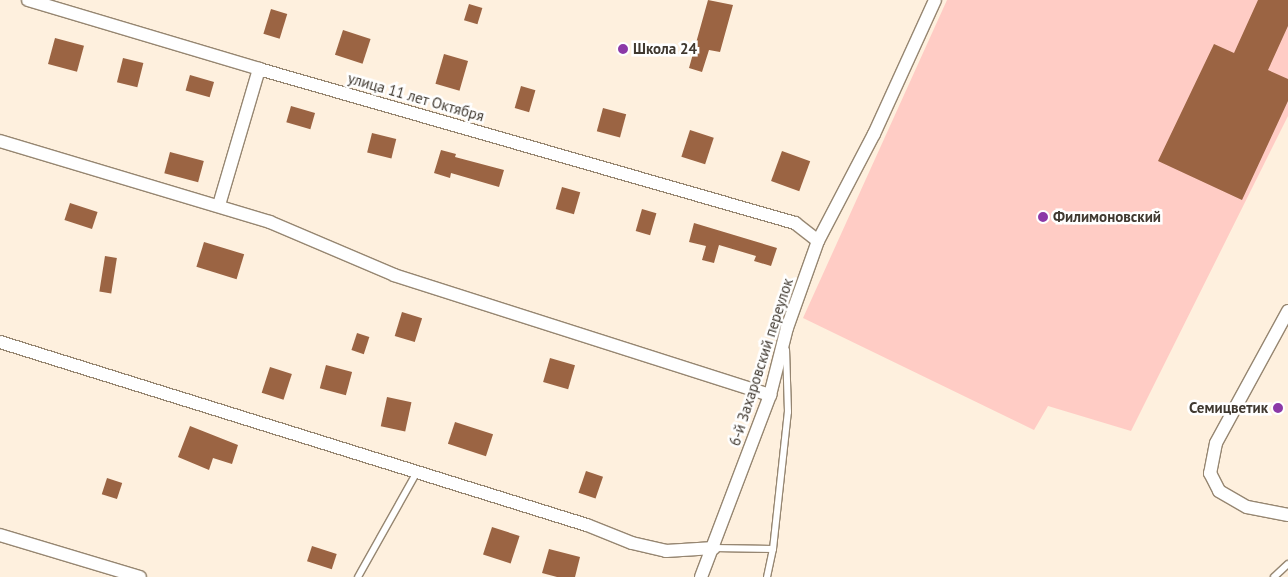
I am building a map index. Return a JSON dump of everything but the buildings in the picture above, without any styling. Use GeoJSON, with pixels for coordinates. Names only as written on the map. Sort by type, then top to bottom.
{"type":"FeatureCollection","features":[{"type":"Feature","properties":{"kind":"street","name":"улица 11 лет Октября"},"geometry":{"type":"LineString","coordinates":[[28,0],[259,69],[795,223],[818,241]]}},
{"type":"Feature","properties":{"kind":"street","name":"6-й Захаровский переулок"},"geometry":{"type":"LineString","coordinates":[[701,577],[714,548],[770,395],[787,328],[818,241],[874,134],[935,0]]}},
{"type":"Feature","properties":{"kind":"street"},"geometry":{"type":"LineString","coordinates":[[219,205],[259,69]]}},
{"type":"Feature","properties":{"kind":"street"},"geometry":{"type":"LineString","coordinates":[[0,142],[219,205],[300,234],[394,275],[770,395]]}},
{"type":"Feature","properties":{"kind":"street"},"geometry":{"type":"LineString","coordinates":[[1288,311],[1216,443],[1210,473],[1218,491],[1246,507],[1288,515]]}},
{"type":"Feature","properties":{"kind":"street"},"geometry":{"type":"LineString","coordinates":[[0,342],[587,525],[632,543],[666,551],[714,548]]}},
{"type":"Feature","properties":{"kind":"street"},"geometry":{"type":"LineString","coordinates":[[0,535],[140,577]]}},
{"type":"Feature","properties":{"kind":"lane"},"geometry":{"type":"LineString","coordinates":[[766,577],[773,549],[788,412],[787,328]]}},
{"type":"Feature","properties":{"kind":"lane"},"geometry":{"type":"LineString","coordinates":[[358,577],[417,472]]}},
{"type":"Feature","properties":{"kind":"lane"},"geometry":{"type":"LineString","coordinates":[[714,548],[773,549]]}},
{"type":"Feature","properties":{"kind":"lane"},"geometry":{"type":"LineString","coordinates":[[1274,577],[1288,564]]}},
{"type":"Feature","properties":{"kind":"shaded area","name":"Филимоновский"},"geometry":{"type":"Polygon","coordinates":[[[947,0],[1288,0],[1288,116],[1131,431],[1048,406],[1034,430],[803,318],[947,0]]]}},
{"type":"Feature","properties":{"kind":"place","name":"Школа 24"},"geometry":{"type":"Point","coordinates":[623,49]}},
{"type":"Feature","properties":{"kind":"place","name":"Филимоновский"},"geometry":{"type":"Point","coordinates":[1043,217]}},
{"type":"Feature","properties":{"kind":"place","name":"Семицветик"},"geometry":{"type":"Point","coordinates":[1278,408]}}]}
